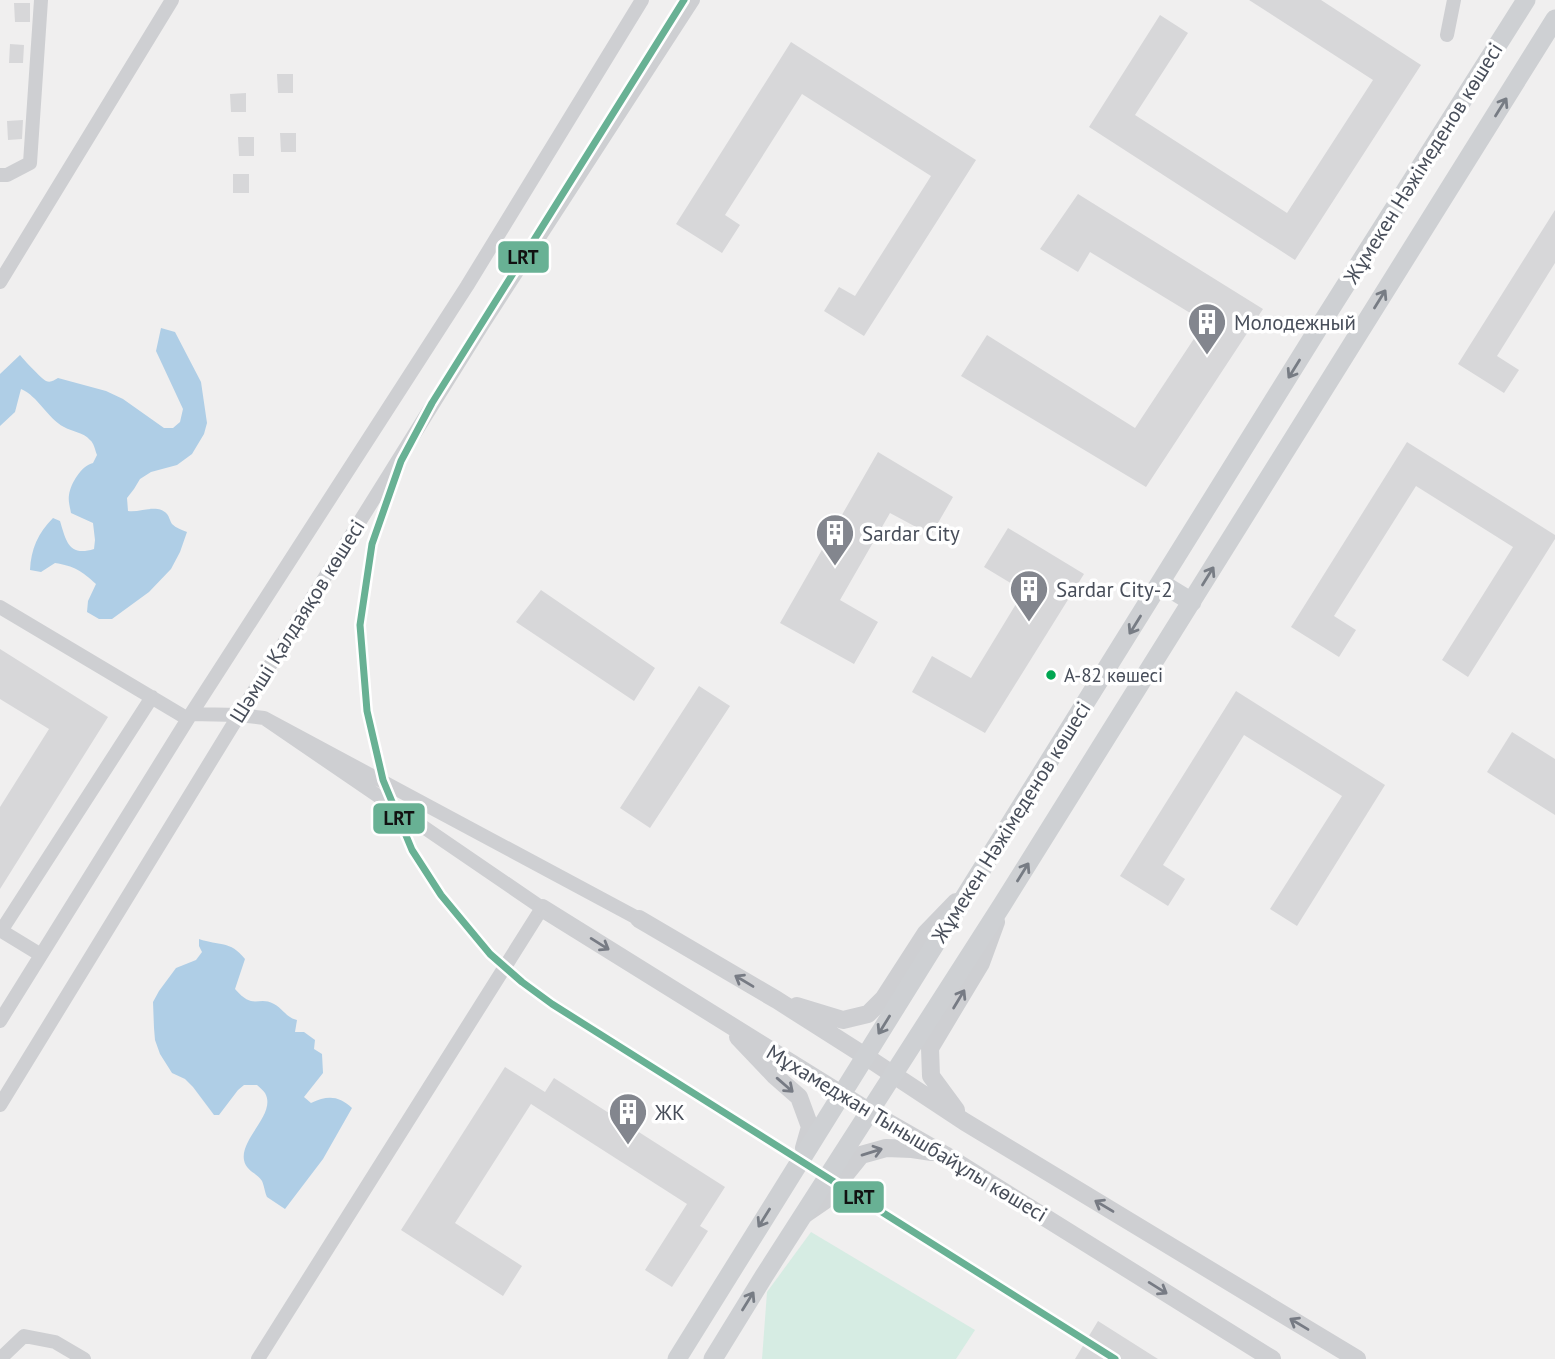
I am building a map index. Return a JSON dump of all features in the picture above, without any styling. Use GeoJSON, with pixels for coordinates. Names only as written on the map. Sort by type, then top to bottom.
{"type":"FeatureCollection","features":[{"type":"Feature","properties":{"kind":"main road","name":"Жұмекен Нәжімеденов көшесі"},"geometry":{"type":"LineString","coordinates":[[677,1359],[1526,0]]}},
{"type":"Feature","properties":{"kind":"main road","name":"Жұмекен Нәжімеденов көшесі"},"geometry":{"type":"LineString","coordinates":[[712,1359],[1002,905],[1555,19]]}},
{"type":"Feature","properties":{"kind":"main road"},"geometry":{"type":"LineString","coordinates":[[1161,583],[1192,602]]}},
{"type":"Feature","properties":{"kind":"street"},"geometry":{"type":"LineString","coordinates":[[0,175],[7,175],[30,163],[41,0]]}},
{"type":"Feature","properties":{"kind":"street"},"geometry":{"type":"LineString","coordinates":[[0,282],[172,0]]}},
{"type":"Feature","properties":{"kind":"street","name":"Шәмші Қалдаяқов көшесі"},"geometry":{"type":"LineString","coordinates":[[0,1021],[189,716],[467,286],[642,0]]}},
{"type":"Feature","properties":{"kind":"street","name":"Шәмші Қалдаяқов көшесі"},"geometry":{"type":"LineString","coordinates":[[0,1105],[483,324],[693,0]]}},
{"type":"Feature","properties":{"kind":"street"},"geometry":{"type":"LineString","coordinates":[[1447,35],[1454,0]]}},
{"type":"Feature","properties":{"kind":"street"},"geometry":{"type":"LineString","coordinates":[[0,607],[189,716],[239,715],[264,718],[639,919]]}},
{"type":"Feature","properties":{"kind":"street"},"geometry":{"type":"LineString","coordinates":[[41,955],[1,931],[152,697]]}},
{"type":"Feature","properties":{"kind":"street"},"geometry":{"type":"LineString","coordinates":[[258,1359],[542,908],[264,718]]}},
{"type":"Feature","properties":{"kind":"street"},"geometry":{"type":"LineString","coordinates":[[777,1000],[843,1020],[868,1014],[884,998],[926,933],[970,887]]}},
{"type":"Feature","properties":{"kind":"street"},"geometry":{"type":"LineString","coordinates":[[965,1122],[931,1076],[930,1048],[981,963],[1002,905]]}},
{"type":"Feature","properties":{"kind":"street","name":"Мұхамеджан Тынышбайұлы көшесі"},"geometry":{"type":"LineString","coordinates":[[542,908],[1272,1359]]}},
{"type":"Feature","properties":{"kind":"street","name":"Мұхамеджан Тынышбайұлы көшесі"},"geometry":{"type":"LineString","coordinates":[[639,919],[777,1000],[965,1122],[1357,1359]]}},
{"type":"Feature","properties":{"kind":"street"},"geometry":{"type":"LineString","coordinates":[[721,1019],[775,1076],[799,1097],[810,1127],[801,1157]]}},
{"type":"Feature","properties":{"kind":"street"},"geometry":{"type":"LineString","coordinates":[[805,1213],[824,1200],[861,1155],[886,1148],[945,1155]]}},
{"type":"Feature","properties":{"kind":"street"},"geometry":{"type":"LineString","coordinates":[[2,1359],[24,1336],[55,1342],[84,1359]]}},
{"type":"Feature","properties":{"kind":"green space"},"geometry":{"type":"Polygon","coordinates":[[[811,1232],[975,1330],[956,1359],[762,1359],[767,1292],[811,1232]]]}},
{"type":"Feature","properties":{"kind":"water"},"geometry":{"type":"Polygon","coordinates":[[[161,328],[175,332],[201,382],[207,423],[192,454],[177,465],[151,472],[140,479],[127,498],[128,511],[158,509],[168,515],[171,523],[187,532],[171,569],[149,592],[112,619],[99,619],[87,612],[88,601],[96,584],[82,572],[55,563],[41,572],[30,570],[36,542],[53,518],[60,521],[70,546],[79,551],[94,549],[93,523],[71,513],[69,500],[74,480],[84,468],[93,463],[97,455],[93,445],[84,435],[58,423],[21,389],[15,412],[0,426],[0,374],[20,355],[46,381],[58,378],[106,391],[123,399],[164,428],[173,428],[180,422],[183,409],[156,351],[161,328]]]}},
{"type":"Feature","properties":{"kind":"water"},"geometry":{"type":"Polygon","coordinates":[[[199,939],[229,946],[240,953],[245,959],[235,989],[241,996],[251,1001],[274,1004],[297,1020],[295,1032],[304,1032],[315,1040],[314,1049],[322,1054],[323,1073],[304,1097],[311,1103],[328,1098],[338,1099],[352,1108],[323,1159],[285,1209],[267,1197],[262,1181],[247,1167],[244,1160],[247,1143],[266,1109],[264,1092],[257,1085],[244,1085],[219,1115],[214,1115],[185,1079],[172,1073],[155,1040],[153,1002],[176,968],[196,960],[202,952],[199,939]]]}},
{"type":"Feature","properties":{"kind":"building"},"geometry":{"type":"Polygon","coordinates":[[[1249,0],[1321,0],[1421,65],[1295,260],[1089,127],[1160,15],[1188,33],[1135,115],[1287,213],[1373,80],[1249,0]]]}},
{"type":"Feature","properties":{"kind":"building"},"geometry":{"type":"Polygon","coordinates":[[[14,3],[30,3],[30,22],[15,22],[14,3]]]}},
{"type":"Feature","properties":{"kind":"building"},"geometry":{"type":"Polygon","coordinates":[[[791,42],[976,160],[864,336],[824,311],[839,287],[855,296],[931,176],[802,94],[725,215],[740,225],[722,253],[676,224],[791,42]]]}},
{"type":"Feature","properties":{"kind":"building"},"geometry":{"type":"Polygon","coordinates":[[[10,44],[24,45],[23,63],[9,63],[10,44]]]}},
{"type":"Feature","properties":{"kind":"building"},"geometry":{"type":"Polygon","coordinates":[[[277,74],[293,74],[293,93],[278,93],[277,74]]]}},
{"type":"Feature","properties":{"kind":"building"},"geometry":{"type":"Polygon","coordinates":[[[246,93],[246,112],[231,112],[230,94],[246,93]]]}},
{"type":"Feature","properties":{"kind":"building"},"geometry":{"type":"Polygon","coordinates":[[[23,120],[22,139],[8,140],[7,121],[23,120]]]}},
{"type":"Feature","properties":{"kind":"building"},"geometry":{"type":"Polygon","coordinates":[[[280,133],[296,133],[296,152],[281,152],[280,133]]]}},
{"type":"Feature","properties":{"kind":"building"},"geometry":{"type":"Polygon","coordinates":[[[238,137],[254,137],[254,156],[239,156],[238,137]]]}},
{"type":"Feature","properties":{"kind":"building"},"geometry":{"type":"Polygon","coordinates":[[[233,174],[249,174],[249,193],[233,193],[233,174]]]}},
{"type":"Feature","properties":{"kind":"building","name":"Молодежный"},"geometry":{"type":"Polygon","coordinates":[[[1078,194],[1263,309],[1146,487],[961,376],[987,335],[1135,428],[1205,322],[1090,252],[1078,272],[1040,249],[1078,194]]]}},
{"type":"Feature","properties":{"kind":"building"},"geometry":{"type":"Polygon","coordinates":[[[1555,210],[1555,263],[1497,356],[1519,370],[1504,393],[1458,364],[1555,210]]]}},
{"type":"Feature","properties":{"kind":"building"},"geometry":{"type":"Polygon","coordinates":[[[1407,442],[1555,535],[1468,677],[1442,660],[1513,547],[1416,486],[1334,616],[1356,630],[1339,657],[1291,627],[1407,442]]]}},
{"type":"Feature","properties":{"kind":"building","name":"Sardar City"},"geometry":{"type":"Polygon","coordinates":[[[878,452],[953,497],[931,535],[890,513],[840,600],[878,622],[854,664],[780,623],[878,452]]]}},
{"type":"Feature","properties":{"kind":"building","name":"Sardar City-2"},"geometry":{"type":"Polygon","coordinates":[[[1008,528],[1084,574],[985,733],[912,692],[932,656],[971,678],[1024,591],[984,567],[1008,528]]]}},
{"type":"Feature","properties":{"kind":"building"},"geometry":{"type":"Polygon","coordinates":[[[541,590],[655,668],[634,701],[516,622],[541,590]]]}},
{"type":"Feature","properties":{"kind":"building"},"geometry":{"type":"Polygon","coordinates":[[[0,649],[108,717],[0,889],[0,807],[49,729],[0,699],[0,649]]]}},
{"type":"Feature","properties":{"kind":"building"},"geometry":{"type":"Polygon","coordinates":[[[699,686],[730,706],[650,828],[620,808],[699,686]]]}},
{"type":"Feature","properties":{"kind":"building"},"geometry":{"type":"Polygon","coordinates":[[[1236,691],[1385,785],[1297,926],[1270,909],[1342,796],[1244,735],[1163,865],[1185,879],[1168,906],[1120,876],[1236,691]]]}},
{"type":"Feature","properties":{"kind":"building"},"geometry":{"type":"Polygon","coordinates":[[[1512,732],[1555,759],[1555,815],[1487,772],[1512,732]]]}},
{"type":"Feature","properties":{"kind":"building","name":"ЖК"},"geometry":{"type":"Polygon","coordinates":[[[505,1067],[545,1092],[554,1078],[725,1187],[700,1226],[708,1231],[672,1287],[645,1270],[687,1204],[531,1104],[455,1223],[522,1266],[503,1296],[401,1230],[505,1067]]]}},
{"type":"Feature","properties":{"kind":"building"},"geometry":{"type":"Polygon","coordinates":[[[1098,1321],[1158,1359],[1075,1359],[1098,1321]]]}},
{"type":"Feature","properties":{"kind":"transit line","name":"LRT"},"geometry":{"type":"LineString","coordinates":[[684,0],[432,403],[401,461],[372,544],[360,625],[367,711],[383,780],[412,850],[441,895],[490,954],[522,982],[552,1004],[1115,1359]]}},
{"type":"Feature","properties":{"kind":"place","name":"Молодежный"},"geometry":{"type":"Point","coordinates":[1207,356]}},
{"type":"Feature","properties":{"kind":"place","name":"Sardar City"},"geometry":{"type":"Point","coordinates":[835,567]}},
{"type":"Feature","properties":{"kind":"place","name":"Sardar City-2"},"geometry":{"type":"Point","coordinates":[1029,623]}},
{"type":"Feature","properties":{"kind":"place","name":"A-82 көшесі"},"geometry":{"type":"Point","coordinates":[1051,675]}},
{"type":"Feature","properties":{"kind":"place","name":"ЖК"},"geometry":{"type":"Point","coordinates":[628,1146]}}]}
